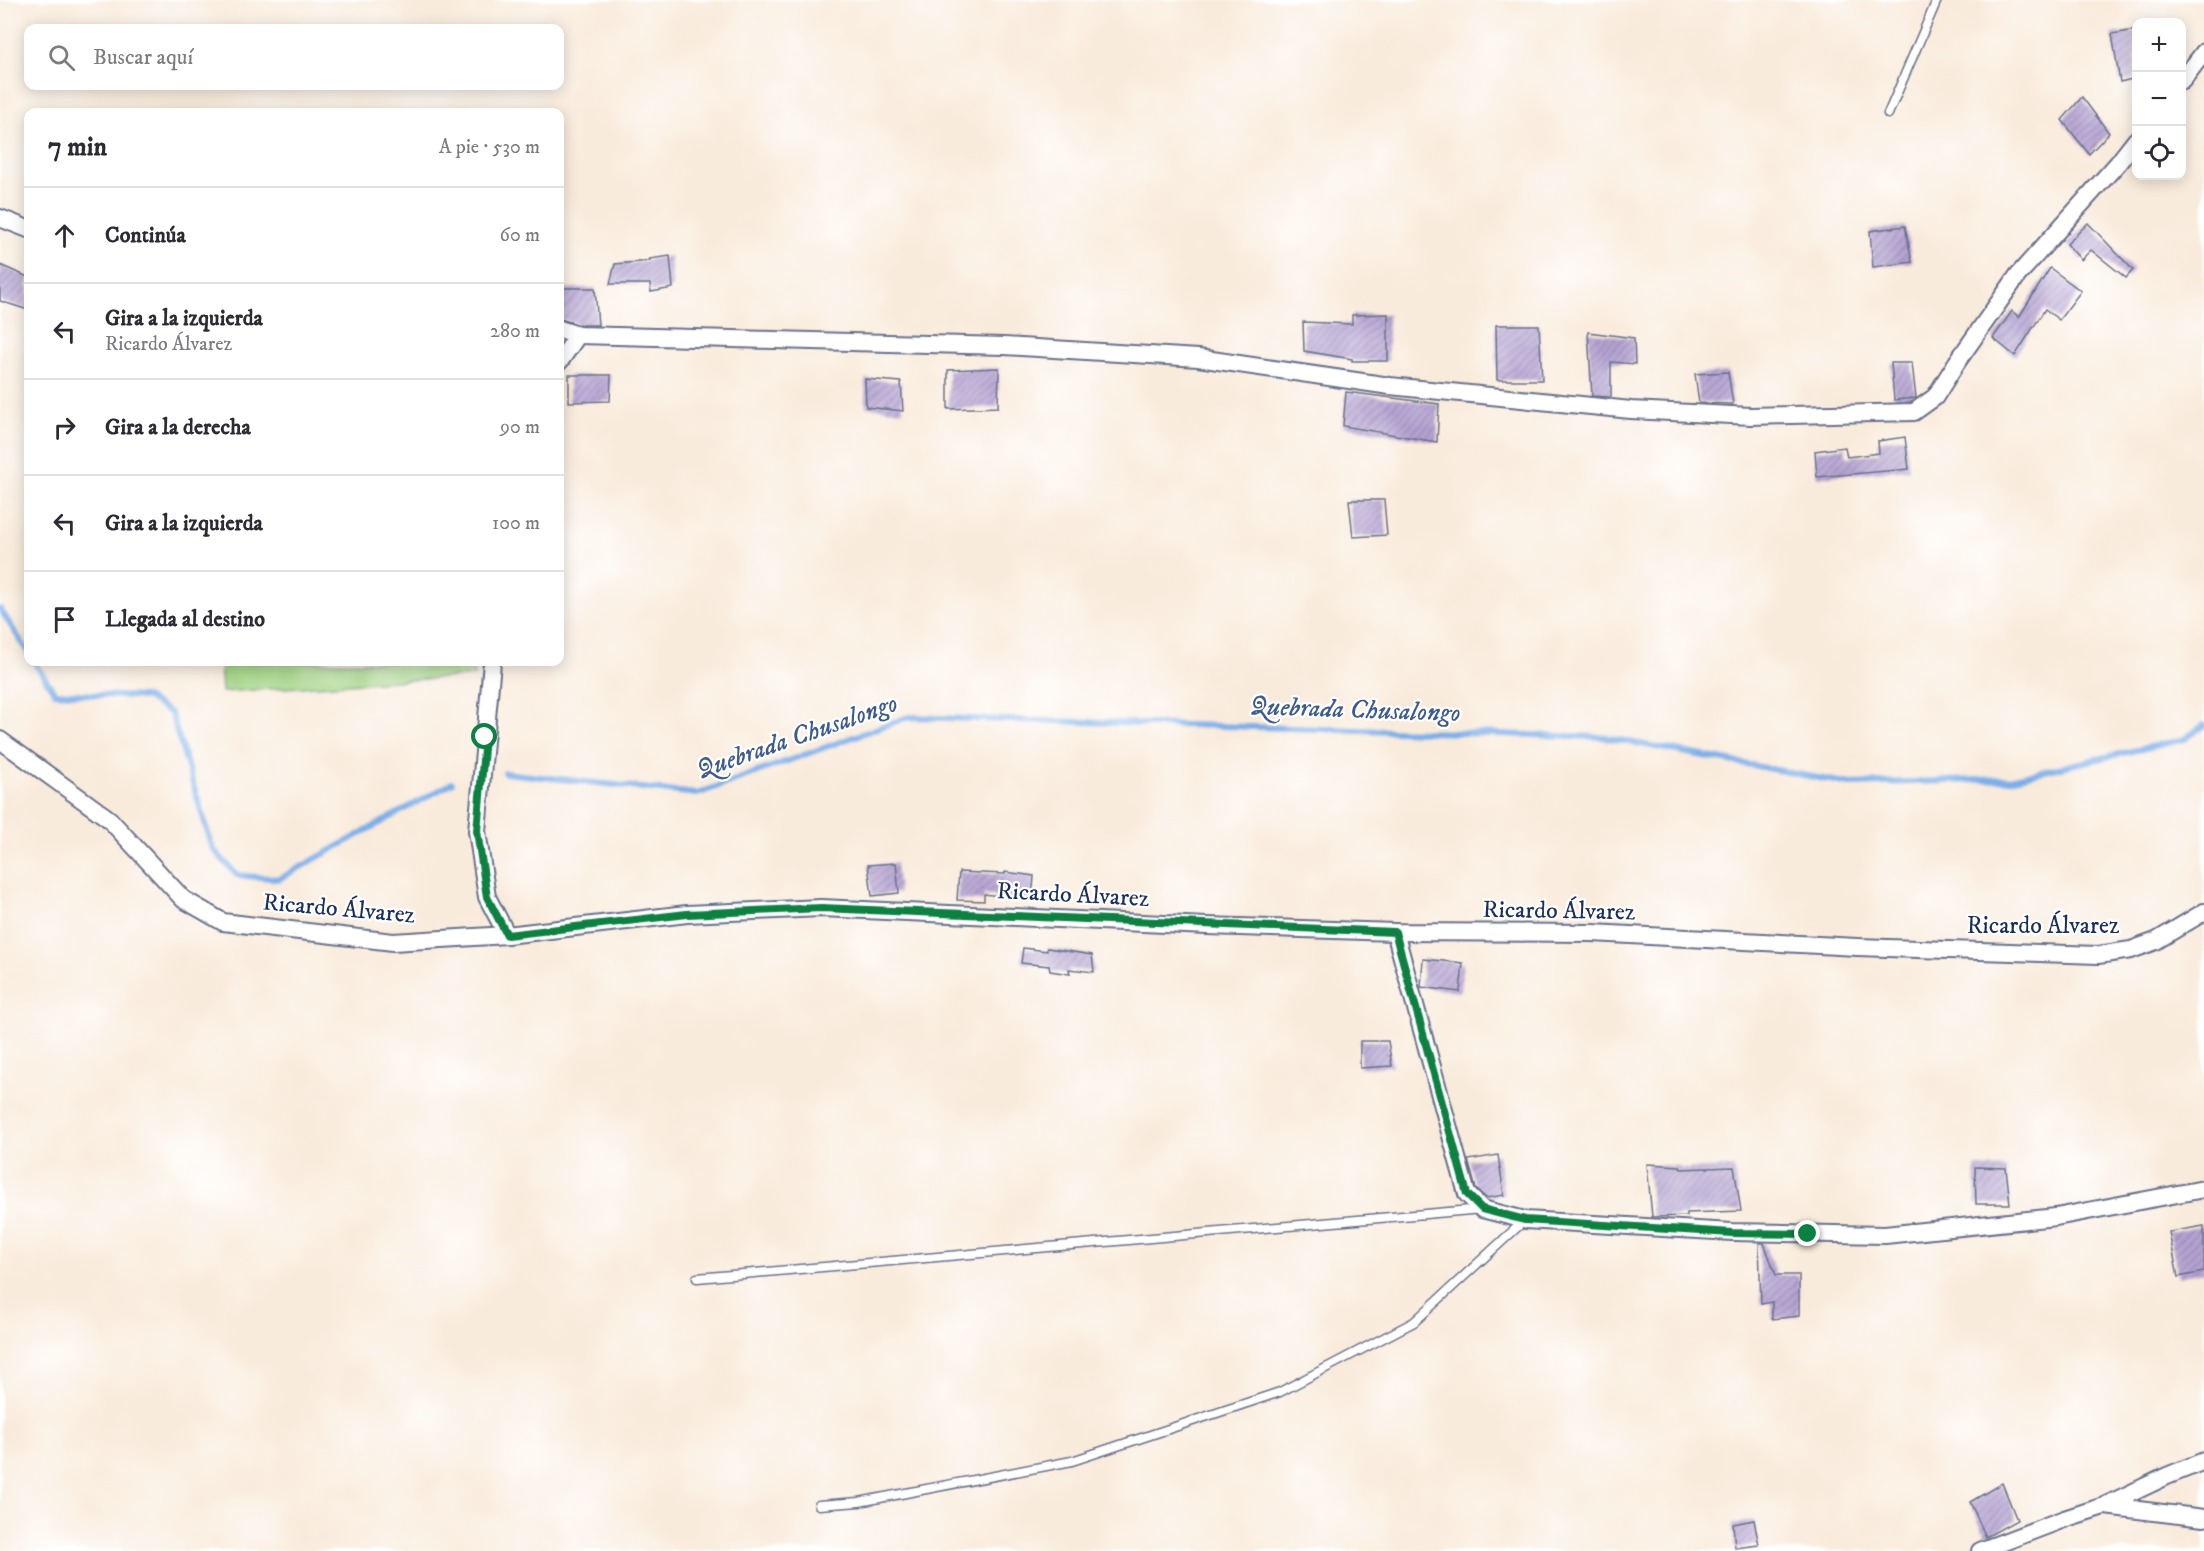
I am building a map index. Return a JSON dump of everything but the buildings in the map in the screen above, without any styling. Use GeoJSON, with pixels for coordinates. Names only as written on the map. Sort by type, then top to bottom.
{"type":"FeatureCollection","features":[{"type":"Feature","properties":{"kind":"street"},"geometry":{"type":"LineString","coordinates":[[2186,75],[2204,52]]}},
{"type":"Feature","properties":{"kind":"street"},"geometry":{"type":"LineString","coordinates":[[564,330],[578,335],[1004,345],[1198,358],[1390,386],[1631,410],[1751,416],[1914,412],[1935,397],[2018,275],[2132,145]]}},
{"type":"Feature","properties":{"kind":"street"},"geometry":{"type":"LineString","coordinates":[[0,218],[24,227]]}},
{"type":"Feature","properties":{"kind":"street"},"geometry":{"type":"LineString","coordinates":[[564,356],[578,335]]}},
{"type":"Feature","properties":{"kind":"street"},"geometry":{"type":"LineString","coordinates":[[492,666],[477,831],[487,897],[507,935]]}},
{"type":"Feature","properties":{"kind":"street","name":"Ricardo Álvarez"},"geometry":{"type":"LineString","coordinates":[[0,740],[108,819],[183,899],[223,922],[393,942],[507,935],[687,914],[821,908],[1395,932],[1592,933],[1857,947],[2098,955],[2132,950],[2156,941],[2204,912]]}},
{"type":"Feature","properties":{"kind":"street"},"geometry":{"type":"LineString","coordinates":[[1395,932],[1467,1194],[1482,1209],[1525,1220],[1732,1233],[1885,1235],[2056,1217],[2204,1189]]}},
{"type":"Feature","properties":{"kind":"street"},"geometry":{"type":"LineString","coordinates":[[1980,1551],[2104,1506],[2204,1461]]}},
{"type":"Feature","properties":{"kind":"street"},"geometry":{"type":"LineString","coordinates":[[2104,1506],[2204,1518]]}},
{"type":"Feature","properties":{"kind":"lane"},"geometry":{"type":"LineString","coordinates":[[1888,114],[1937,0]]}},
{"type":"Feature","properties":{"kind":"lane"},"geometry":{"type":"LineString","coordinates":[[697,1278],[1482,1209]]}},
{"type":"Feature","properties":{"kind":"lane"},"geometry":{"type":"LineString","coordinates":[[819,1505],[859,1502],[1072,1461],[1280,1392],[1414,1322],[1525,1220]]}},
{"type":"Feature","properties":{"kind":"green space"},"geometry":{"type":"Polygon","coordinates":[[[220,666],[473,666],[474,676],[222,692],[220,666]]]}},
{"type":"Feature","properties":{"kind":"waterway","name":"Quebrada Chusalongo"},"geometry":{"type":"LineString","coordinates":[[0,609],[24,646]]}},
{"type":"Feature","properties":{"kind":"waterway","name":"Quebrada Chusalongo"},"geometry":{"type":"LineString","coordinates":[[37,666],[55,693],[145,697],[171,713],[213,849],[237,875],[279,879],[452,783]]}},
{"type":"Feature","properties":{"kind":"waterway","name":"Quebrada Chusalongo"},"geometry":{"type":"LineString","coordinates":[[505,773],[697,794],[908,717],[1604,737],[1850,784],[2010,779],[2185,739],[2204,725]]}},
{"type":"Feature","properties":{"kind":"route"},"geometry":{"type":"LineString","coordinates":[[485,737],[477,831],[487,897],[507,935],[687,914],[821,908],[1207,926],[1395,932],[1467,1194],[1482,1209],[1525,1220],[1732,1233],[1808,1234]]}}]}
